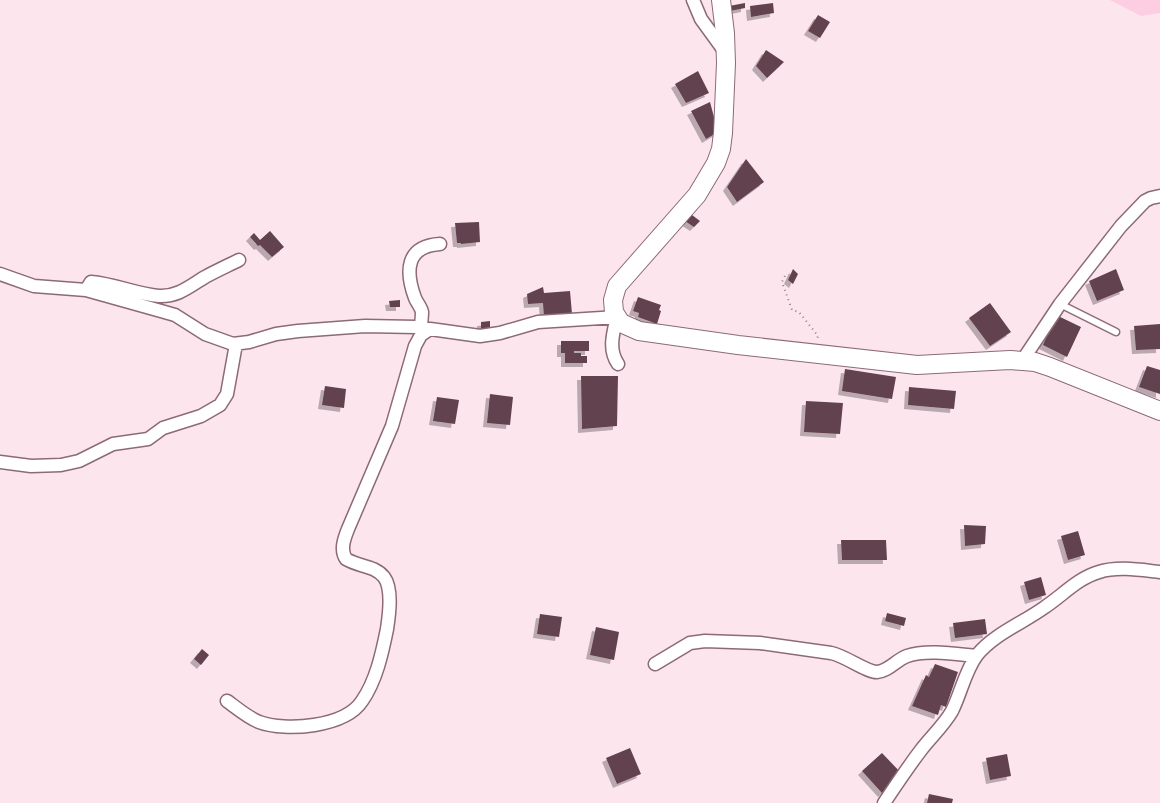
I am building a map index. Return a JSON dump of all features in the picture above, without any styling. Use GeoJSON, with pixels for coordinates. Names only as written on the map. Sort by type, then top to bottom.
{"type":"FeatureCollection","features":[{"type":"Feature","properties":{"kind":"street"},"geometry":{"type":"LineString","coordinates":[[693,0],[707,28],[725,52]]}},
{"type":"Feature","properties":{"kind":"street"},"geometry":{"type":"LineString","coordinates":[[721,0],[725,33],[723,132],[716,163],[697,195],[617,286],[613,307],[621,323],[639,331],[917,366],[1022,361],[1050,367],[1160,411]]}},
{"type":"Feature","properties":{"kind":"street"},"geometry":{"type":"LineString","coordinates":[[1022,361],[1060,304],[1131,214],[1145,201],[1160,196]]}},
{"type":"Feature","properties":{"kind":"street"},"geometry":{"type":"LineString","coordinates":[[227,701],[251,718],[266,724],[277,726],[315,725],[338,719],[351,712],[361,702],[370,688],[380,658],[388,621],[388,588],[384,578],[377,571],[346,559],[343,544],[392,426],[415,346],[425,329],[422,311],[414,297],[410,267],[417,251],[426,246],[440,244]]}},
{"type":"Feature","properties":{"kind":"street"},"geometry":{"type":"LineString","coordinates":[[86,290],[92,282],[108,283],[137,292],[159,296],[174,294],[185,290],[239,260]]}},
{"type":"Feature","properties":{"kind":"street"},"geometry":{"type":"LineString","coordinates":[[0,274],[34,286],[86,290],[175,315],[205,334],[236,344],[298,330],[400,326],[480,336],[500,333],[538,322],[617,317]]}},
{"type":"Feature","properties":{"kind":"street"},"geometry":{"type":"LineString","coordinates":[[617,317],[612,344],[613,357],[618,364]]}},
{"type":"Feature","properties":{"kind":"street"},"geometry":{"type":"LineString","coordinates":[[0,462],[31,466],[61,465],[79,461],[113,444],[148,439],[163,428],[201,416],[220,404],[228,394],[236,344]]}},
{"type":"Feature","properties":{"kind":"street"},"geometry":{"type":"LineString","coordinates":[[884,803],[912,761],[952,711],[976,656],[1001,635],[1047,606],[1080,581],[1101,571],[1133,570],[1160,572]]}},
{"type":"Feature","properties":{"kind":"street"},"geometry":{"type":"LineString","coordinates":[[655,664],[690,643],[716,640],[760,643],[832,653],[846,657],[874,672],[883,671],[903,657],[915,654],[976,656]]}},
{"type":"Feature","properties":{"kind":"lane"},"geometry":{"type":"LineString","coordinates":[[1060,304],[1116,332]]}},
{"type":"Feature","properties":{"kind":"path"},"geometry":{"type":"LineString","coordinates":[[785,276],[782,282],[792,310],[799,312],[818,336],[814,354]]}},
{"type":"Feature","properties":{"kind":"shaded area"},"geometry":{"type":"Polygon","coordinates":[[[1110,0],[1160,0],[1160,13],[1141,16],[1110,0]]]}},
{"type":"Feature","properties":{"kind":"building"},"geometry":{"type":"Polygon","coordinates":[[[745,3],[745,8],[730,11],[729,6],[745,3]]]}},
{"type":"Feature","properties":{"kind":"building"},"geometry":{"type":"Polygon","coordinates":[[[773,3],[774,13],[751,17],[750,6],[773,3]]]}},
{"type":"Feature","properties":{"kind":"building"},"geometry":{"type":"Polygon","coordinates":[[[818,15],[830,22],[820,38],[808,31],[818,15]]]}},
{"type":"Feature","properties":{"kind":"building"},"geometry":{"type":"Polygon","coordinates":[[[766,50],[784,62],[767,78],[756,66],[766,50]]]}},
{"type":"Feature","properties":{"kind":"building"},"geometry":{"type":"Polygon","coordinates":[[[698,71],[709,93],[686,103],[675,84],[698,71]]]}},
{"type":"Feature","properties":{"kind":"building"},"geometry":{"type":"Polygon","coordinates":[[[710,102],[718,132],[706,139],[691,111],[710,102]]]}},
{"type":"Feature","properties":{"kind":"building"},"geometry":{"type":"Polygon","coordinates":[[[746,159],[764,182],[737,202],[727,187],[746,159]]]}},
{"type":"Feature","properties":{"kind":"building"},"geometry":{"type":"Polygon","coordinates":[[[692,215],[700,221],[694,227],[685,221],[692,215]]]}},
{"type":"Feature","properties":{"kind":"building"},"geometry":{"type":"Polygon","coordinates":[[[479,222],[480,242],[457,243],[455,223],[479,222]]]}},
{"type":"Feature","properties":{"kind":"building"},"geometry":{"type":"Polygon","coordinates":[[[270,231],[284,247],[272,257],[250,237],[254,233],[260,240],[270,231]]]}},
{"type":"Feature","properties":{"kind":"building"},"geometry":{"type":"Polygon","coordinates":[[[793,269],[798,274],[793,284],[788,280],[793,269]]]}},
{"type":"Feature","properties":{"kind":"building"},"geometry":{"type":"Polygon","coordinates":[[[1116,269],[1124,290],[1097,301],[1089,281],[1116,269]]]}},
{"type":"Feature","properties":{"kind":"building"},"geometry":{"type":"Polygon","coordinates":[[[543,287],[544,293],[570,291],[572,314],[544,317],[543,303],[528,304],[527,294],[543,287]]]}},
{"type":"Feature","properties":{"kind":"building"},"geometry":{"type":"Polygon","coordinates":[[[638,297],[661,305],[657,324],[638,317],[639,313],[633,311],[638,297]]]}},
{"type":"Feature","properties":{"kind":"building"},"geometry":{"type":"Polygon","coordinates":[[[400,300],[400,307],[390,307],[389,301],[400,300]]]}},
{"type":"Feature","properties":{"kind":"building"},"geometry":{"type":"Polygon","coordinates":[[[990,303],[1011,332],[990,346],[969,318],[990,303]]]}},
{"type":"Feature","properties":{"kind":"building"},"geometry":{"type":"Polygon","coordinates":[[[1056,315],[1081,327],[1067,357],[1043,345],[1056,315]]]}},
{"type":"Feature","properties":{"kind":"building"},"geometry":{"type":"Polygon","coordinates":[[[490,321],[490,329],[481,329],[481,322],[490,321]]]}},
{"type":"Feature","properties":{"kind":"building"},"geometry":{"type":"Polygon","coordinates":[[[1160,324],[1160,349],[1136,350],[1134,326],[1160,324]]]}},
{"type":"Feature","properties":{"kind":"building"},"geometry":{"type":"Polygon","coordinates":[[[561,341],[589,341],[589,351],[574,351],[574,353],[581,353],[581,356],[587,356],[587,363],[565,363],[565,353],[561,353],[561,341]]]}},
{"type":"Feature","properties":{"kind":"building"},"geometry":{"type":"Polygon","coordinates":[[[1147,366],[1160,370],[1160,394],[1139,387],[1147,366]]]}},
{"type":"Feature","properties":{"kind":"building"},"geometry":{"type":"Polygon","coordinates":[[[845,369],[896,377],[892,399],[842,391],[845,369]]]}},
{"type":"Feature","properties":{"kind":"building"},"geometry":{"type":"Polygon","coordinates":[[[581,376],[618,376],[617,426],[582,429],[581,376]]]}},
{"type":"Feature","properties":{"kind":"building"},"geometry":{"type":"Polygon","coordinates":[[[325,386],[346,389],[344,408],[322,405],[325,386]]]}},
{"type":"Feature","properties":{"kind":"building"},"geometry":{"type":"Polygon","coordinates":[[[909,387],[956,391],[954,409],[908,405],[909,387]]]}},
{"type":"Feature","properties":{"kind":"building"},"geometry":{"type":"Polygon","coordinates":[[[490,394],[513,397],[510,425],[487,423],[490,394]]]}},
{"type":"Feature","properties":{"kind":"building"},"geometry":{"type":"Polygon","coordinates":[[[437,397],[459,400],[455,424],[433,421],[437,397]]]}},
{"type":"Feature","properties":{"kind":"building"},"geometry":{"type":"Polygon","coordinates":[[[806,401],[843,403],[840,434],[804,432],[806,401]]]}},
{"type":"Feature","properties":{"kind":"building"},"geometry":{"type":"Polygon","coordinates":[[[964,525],[986,526],[985,544],[965,546],[964,525]]]}},
{"type":"Feature","properties":{"kind":"building"},"geometry":{"type":"Polygon","coordinates":[[[1078,531],[1085,555],[1068,560],[1061,536],[1078,531]]]}},
{"type":"Feature","properties":{"kind":"building"},"geometry":{"type":"Polygon","coordinates":[[[841,540],[886,540],[887,560],[842,560],[841,540]]]}},
{"type":"Feature","properties":{"kind":"building"},"geometry":{"type":"Polygon","coordinates":[[[1041,577],[1046,595],[1029,600],[1024,582],[1041,577]]]}},
{"type":"Feature","properties":{"kind":"building"},"geometry":{"type":"Polygon","coordinates":[[[887,613],[906,618],[904,626],[885,621],[887,613]]]}},
{"type":"Feature","properties":{"kind":"building"},"geometry":{"type":"Polygon","coordinates":[[[540,614],[562,617],[559,637],[537,634],[540,614]]]}},
{"type":"Feature","properties":{"kind":"building"},"geometry":{"type":"Polygon","coordinates":[[[985,619],[987,634],[955,638],[953,623],[985,619]]]}},
{"type":"Feature","properties":{"kind":"building"},"geometry":{"type":"Polygon","coordinates":[[[596,627],[619,632],[614,660],[590,655],[596,627]]]}},
{"type":"Feature","properties":{"kind":"building"},"geometry":{"type":"Polygon","coordinates":[[[202,649],[209,655],[201,665],[194,659],[202,649]]]}},
{"type":"Feature","properties":{"kind":"building"},"geometry":{"type":"Polygon","coordinates":[[[935,664],[958,672],[946,707],[941,705],[938,715],[912,706],[926,675],[929,677],[935,664]]]}},
{"type":"Feature","properties":{"kind":"building"},"geometry":{"type":"Polygon","coordinates":[[[630,748],[641,774],[617,784],[606,758],[630,748]]]}},
{"type":"Feature","properties":{"kind":"building"},"geometry":{"type":"Polygon","coordinates":[[[882,753],[902,774],[882,793],[862,771],[882,753]]]}},
{"type":"Feature","properties":{"kind":"building"},"geometry":{"type":"Polygon","coordinates":[[[1007,754],[1011,776],[990,780],[986,758],[1007,754]]]}},
{"type":"Feature","properties":{"kind":"building"},"geometry":{"type":"Polygon","coordinates":[[[929,794],[953,799],[952,803],[927,803],[929,794]]]}}]}
